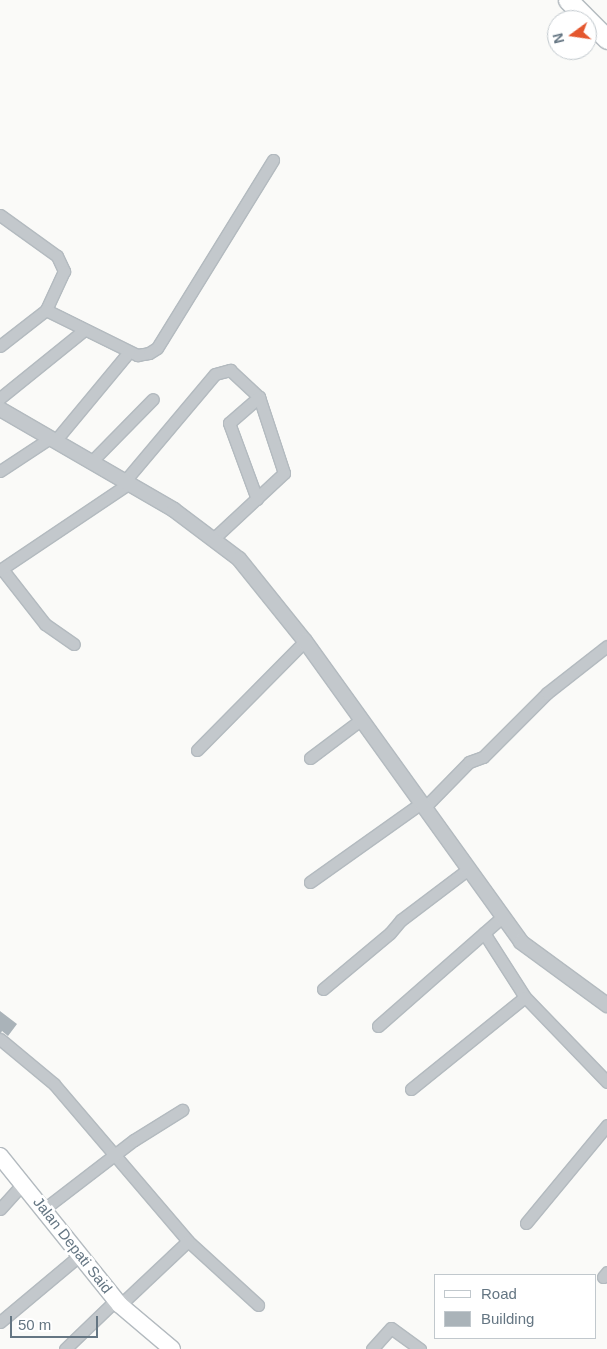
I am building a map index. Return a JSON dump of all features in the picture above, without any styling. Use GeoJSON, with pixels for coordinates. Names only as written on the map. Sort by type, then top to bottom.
{"type":"FeatureCollection","features":[{"type":"Feature","properties":{"kind":"highway"},"geometry":{"type":"LineString","coordinates":[[568,0],[607,39]]}},
{"type":"Feature","properties":{"kind":"main road","name":"Jalan Depati Said"},"geometry":{"type":"LineString","coordinates":[[0,1156],[24,1182],[118,1302],[168,1348]]}},
{"type":"Feature","properties":{"kind":"street"},"geometry":{"type":"LineString","coordinates":[[46,310],[82,331],[140,356],[157,348],[273,160]]}},
{"type":"Feature","properties":{"kind":"street"},"geometry":{"type":"LineString","coordinates":[[0,215],[60,260],[62,278],[46,310],[0,346]]}},
{"type":"Feature","properties":{"kind":"street"},"geometry":{"type":"LineString","coordinates":[[0,398],[82,331]]}},
{"type":"Feature","properties":{"kind":"street"},"geometry":{"type":"LineString","coordinates":[[0,471],[52,440],[130,352]]}},
{"type":"Feature","properties":{"kind":"street"},"geometry":{"type":"LineString","coordinates":[[74,644],[45,624],[1,569],[126,483],[220,370],[236,374],[259,397],[284,473],[214,538]]}},
{"type":"Feature","properties":{"kind":"street"},"geometry":{"type":"LineString","coordinates":[[257,499],[229,423],[259,397]]}},
{"type":"Feature","properties":{"kind":"street"},"geometry":{"type":"LineString","coordinates":[[91,462],[153,399]]}},
{"type":"Feature","properties":{"kind":"street"},"geometry":{"type":"LineString","coordinates":[[2,412],[91,462],[214,538],[248,569],[306,641],[422,806],[503,916],[534,953],[607,1005]]}},
{"type":"Feature","properties":{"kind":"street"},"geometry":{"type":"LineString","coordinates":[[198,750],[306,641]]}},
{"type":"Feature","properties":{"kind":"street"},"geometry":{"type":"LineString","coordinates":[[310,882],[422,806],[469,762],[483,757],[547,693],[607,646]]}},
{"type":"Feature","properties":{"kind":"street"},"geometry":{"type":"LineString","coordinates":[[310,758],[362,719]]}},
{"type":"Feature","properties":{"kind":"street"},"geometry":{"type":"LineString","coordinates":[[323,989],[390,933],[401,920],[468,870]]}},
{"type":"Feature","properties":{"kind":"street"},"geometry":{"type":"LineString","coordinates":[[378,1026],[503,916]]}},
{"type":"Feature","properties":{"kind":"street"},"geometry":{"type":"LineString","coordinates":[[484,933],[525,997],[607,1082]]}},
{"type":"Feature","properties":{"kind":"street"},"geometry":{"type":"LineString","coordinates":[[411,1089],[525,997]]}},
{"type":"Feature","properties":{"kind":"street"},"geometry":{"type":"LineString","coordinates":[[0,1039],[39,1068],[116,1155],[188,1241],[258,1305]]}},
{"type":"Feature","properties":{"kind":"street"},"geometry":{"type":"LineString","coordinates":[[44,1209],[116,1155],[182,1110]]}},
{"type":"Feature","properties":{"kind":"street"},"geometry":{"type":"LineString","coordinates":[[526,1223],[607,1125]]}},
{"type":"Feature","properties":{"kind":"street"},"geometry":{"type":"LineString","coordinates":[[0,1209],[24,1182]]}},
{"type":"Feature","properties":{"kind":"street"},"geometry":{"type":"LineString","coordinates":[[66,1349],[188,1241]]}},
{"type":"Feature","properties":{"kind":"street"},"geometry":{"type":"LineString","coordinates":[[0,1322],[80,1255]]}},
{"type":"Feature","properties":{"kind":"street"},"geometry":{"type":"LineString","coordinates":[[372,1349],[391,1328],[420,1349]]}},
{"type":"Feature","properties":{"kind":"building"},"geometry":{"type":"Polygon","coordinates":[[[0,1011],[17,1024],[8,1036],[2,1031],[0,1035],[0,1011]]]}}]}
